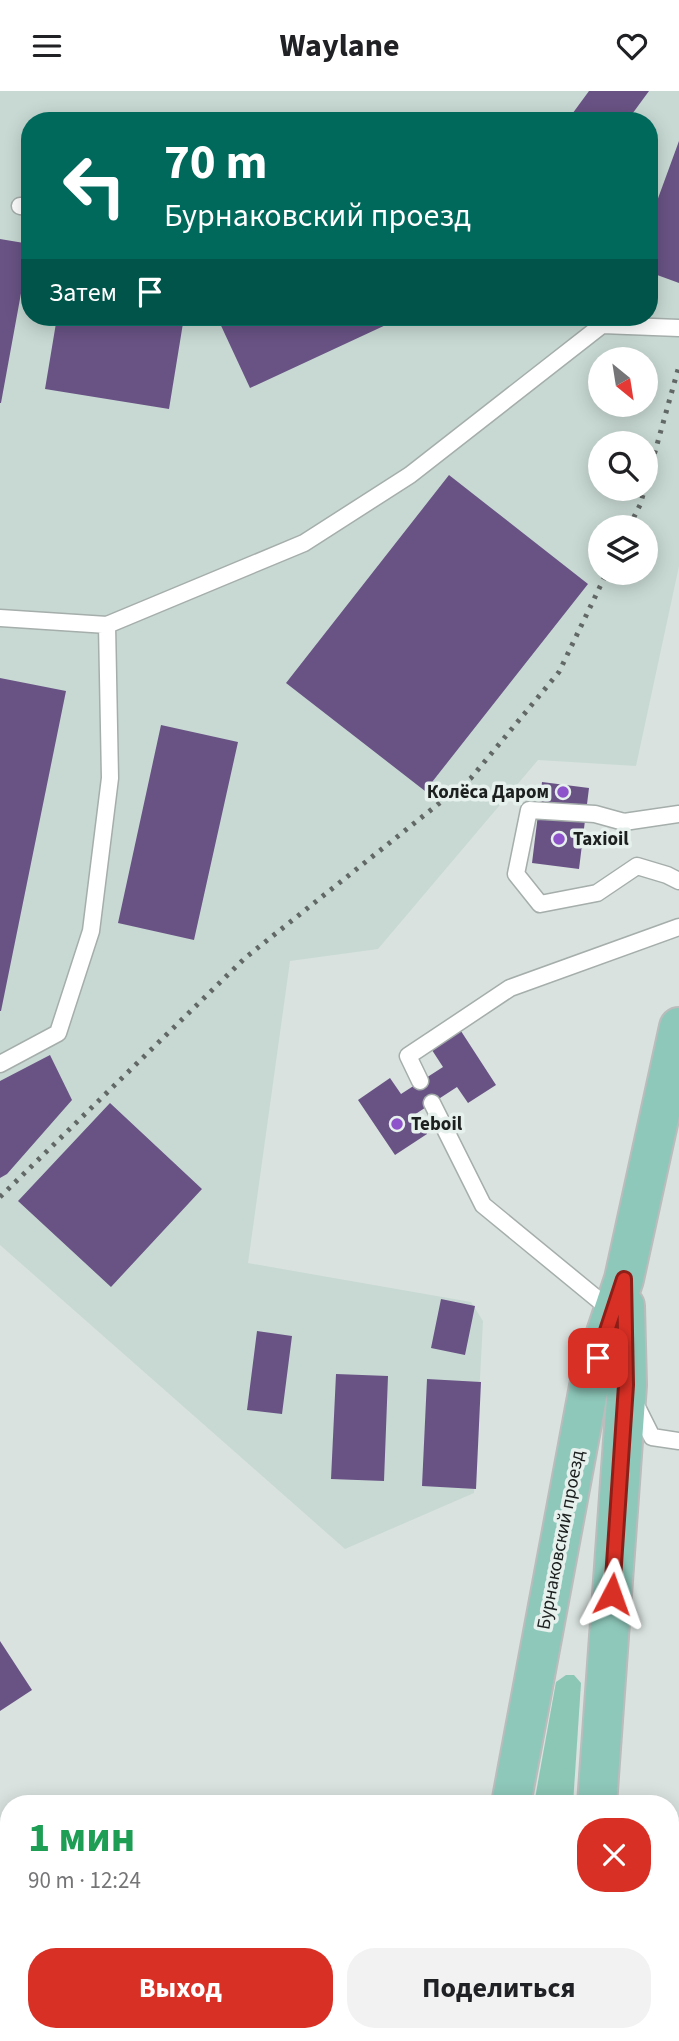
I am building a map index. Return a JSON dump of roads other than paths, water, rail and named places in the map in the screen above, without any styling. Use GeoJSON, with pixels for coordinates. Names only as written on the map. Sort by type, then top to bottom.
{"type":"FeatureCollection","features":[{"type":"Feature","properties":{"kind":"main road","name":"Бурнаковский проезд"},"geometry":{"type":"LineString","coordinates":[[597,1795],[608,1383],[619,1296],[679,1027]]}},
{"type":"Feature","properties":{"kind":"main road","name":"Бурнаковский проезд"},"geometry":{"type":"LineString","coordinates":[[513,1795],[608,1383]]}},
{"type":"Feature","properties":{"kind":"lane"},"geometry":{"type":"LineString","coordinates":[[0,618],[107,625],[304,543],[410,475],[589,326]]}},
{"type":"Feature","properties":{"kind":"lane"},"geometry":{"type":"LineString","coordinates":[[655,326],[679,328]]}},
{"type":"Feature","properties":{"kind":"lane"},"geometry":{"type":"LineString","coordinates":[[0,1064],[58,1033],[91,932],[110,778],[107,625]]}},
{"type":"Feature","properties":{"kind":"lane"},"geometry":{"type":"LineString","coordinates":[[679,814],[624,822],[595,814],[529,810],[516,874],[540,904],[597,893],[637,866],[679,881]]}},
{"type":"Feature","properties":{"kind":"lane"},"geometry":{"type":"LineString","coordinates":[[420,1081],[408,1056],[510,988],[679,927]]}},
{"type":"Feature","properties":{"kind":"lane"},"geometry":{"type":"LineString","coordinates":[[432,1103],[484,1205],[619,1296]]}},
{"type":"Feature","properties":{"kind":"lane"},"geometry":{"type":"LineString","coordinates":[[608,1383],[652,1437],[679,1441]]}},
{"type":"Feature","properties":{"kind":"railway"},"geometry":{"type":"LineString","coordinates":[[658,441],[679,366]]}},
{"type":"Feature","properties":{"kind":"railway"},"geometry":{"type":"LineString","coordinates":[[635,515],[641,501]]}},
{"type":"Feature","properties":{"kind":"railway"},"geometry":{"type":"LineString","coordinates":[[0,1197],[245,958],[471,778],[559,672],[601,585]]}},
{"type":"Feature","properties":{"kind":"place","name":"Колёса Даром"},"geometry":{"type":"Point","coordinates":[563,792]}},
{"type":"Feature","properties":{"kind":"place","name":"Taxioil"},"geometry":{"type":"Point","coordinates":[559,839]}},
{"type":"Feature","properties":{"kind":"place","name":"Teboil"},"geometry":{"type":"Point","coordinates":[397,1124]}}]}
